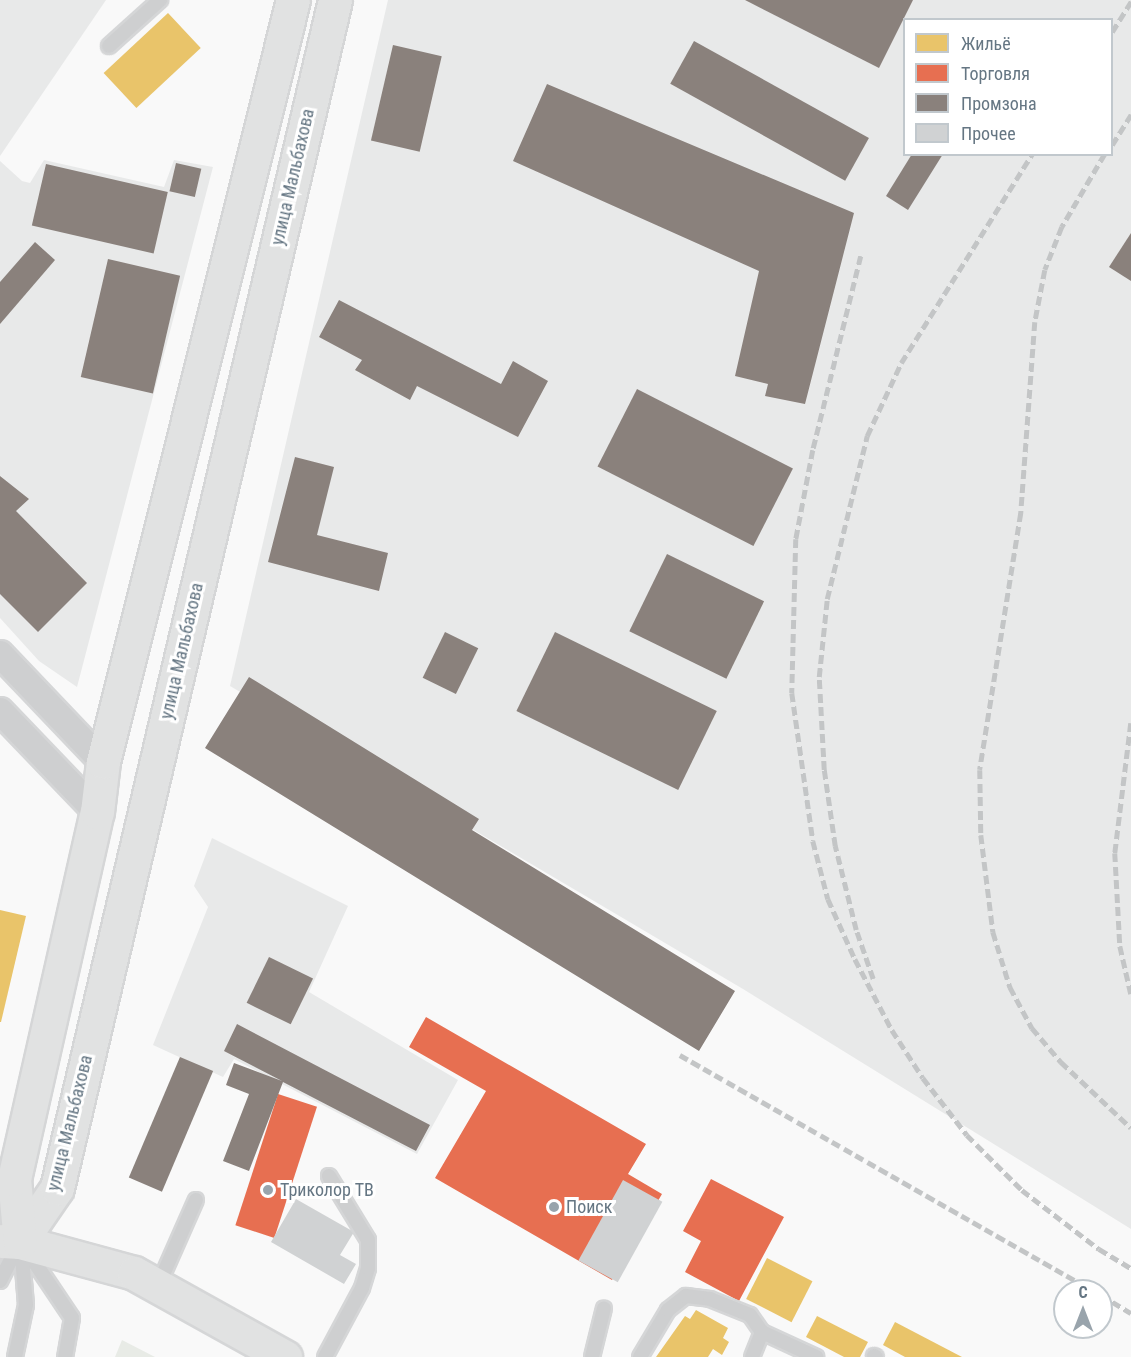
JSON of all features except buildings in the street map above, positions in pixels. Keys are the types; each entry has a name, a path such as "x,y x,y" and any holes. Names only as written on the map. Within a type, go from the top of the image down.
{"main road":[{"path":"285,1357 134,1273 10,1242 14,1179 97,812 103,762 293,0"},
{"name":"улица Мальбахова","path":"10,1242 57,1188 334,0"}],"street":[{"path":"0,654 103,762"},
{"path":"0,711 97,812"}],"lane":[{"path":"109,46 160,0"},
{"path":"325,1357 362,1288 368,1268 368,1240 329,1176"},
{"path":"158,1286 196,1200"},
{"path":"0,1281 10,1242"},
{"path":"10,1242 26,1305 15,1357"},
{"path":"10,1242 72,1318 65,1357"},
{"path":"640,1357 668,1310 686,1296 710,1299 750,1315 762,1332 816,1357"},
{"path":"592,1357 604,1308"},
{"path":"752,1357 762,1332"}],"shaded area":[{"path":"0,0 106,0 0,156"},
{"path":"388,0 1131,0 1131,1229 743,989 230,686"},
{"path":"44,160 164,187 174,160 213,167 77,687 39,661 0,618 0,161 22,181 30,183"},
{"path":"212,838 348,906 309,992 458,1080 417,1154 234,1059 223,1077 153,1045 208,907 194,886"},
{"path":"122,1340 155,1357 115,1357"}],"railway":[{"path":"1113,30 1131,2"},
{"path":"1113,143 1131,115"},
{"path":"873,979 856,930 835,846 824,770 819,677 827,599 867,436 901,363 1031,156"},
{"path":"1104,156 1062,227 1045,270 1035,322 1021,513 980,770 981,835 993,932 1010,987 1032,1028 1061,1062 1131,1128"},
{"path":"861,256 813,450 796,539 792,693 813,841 828,899 855,959 892,1030 923,1078 967,1135 1022,1190 1099,1249 1131,1268"},
{"path":"1131,723 1115,853 1120,946 1131,994"},
{"path":"680,1055 1073,1279"},
{"path":"1113,1302 1131,1313"}],"place":[{"name":"Триколор ТВ","path":"268,1190"},
{"name":"Поиск","path":"554,1207"}]}
